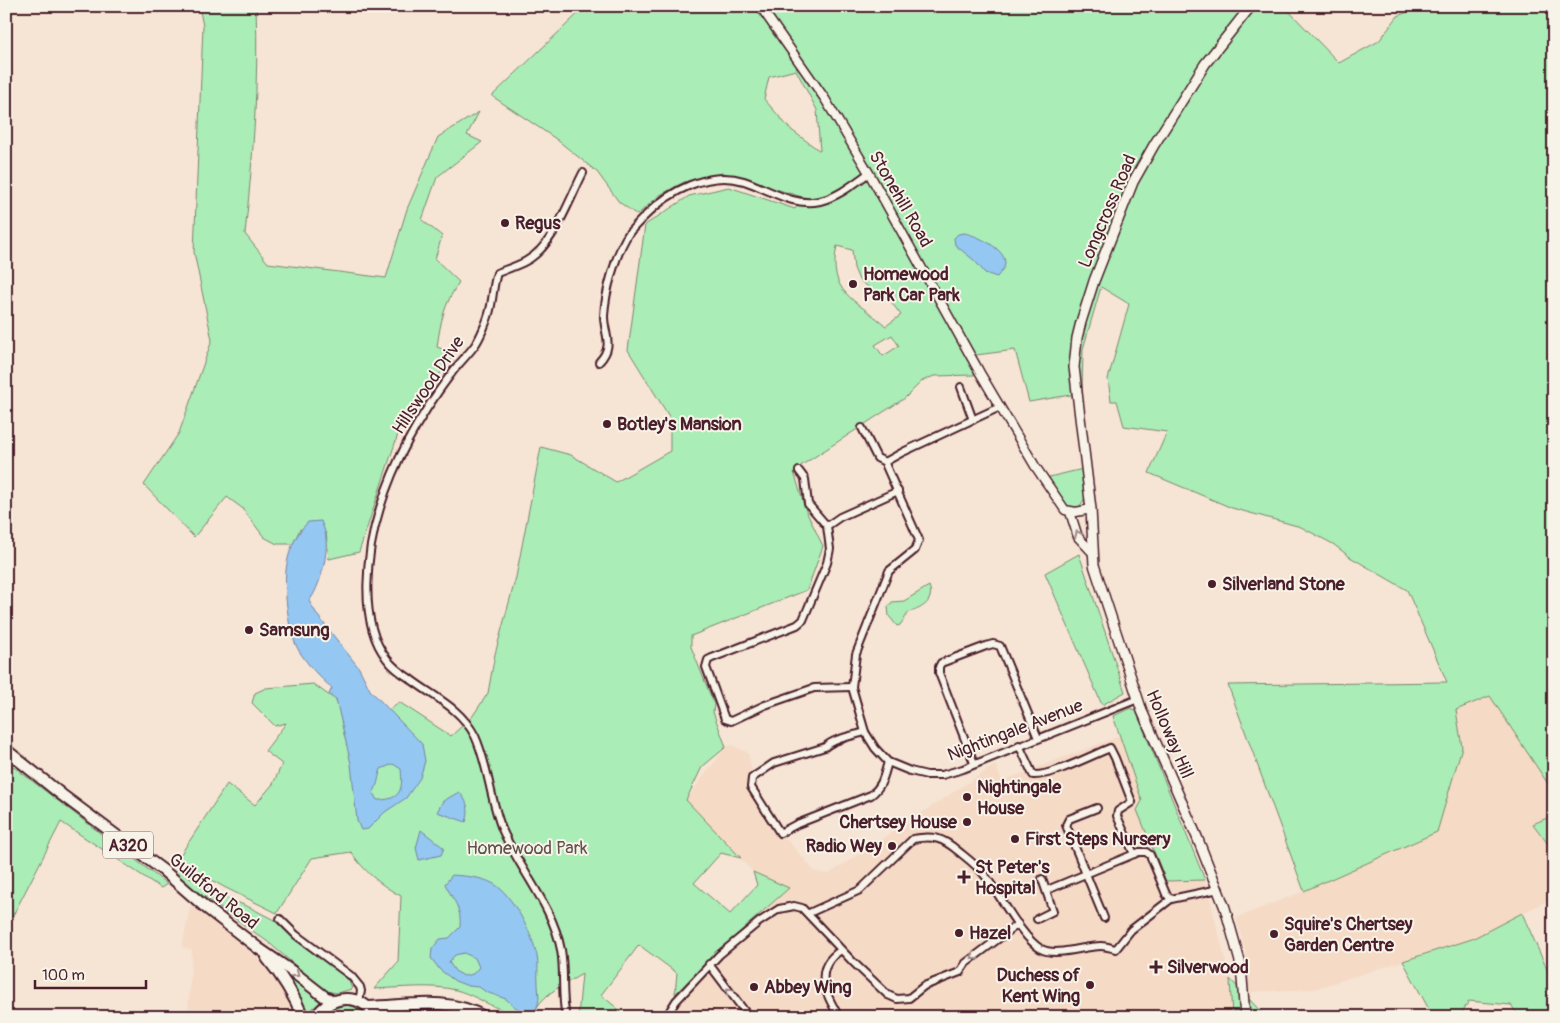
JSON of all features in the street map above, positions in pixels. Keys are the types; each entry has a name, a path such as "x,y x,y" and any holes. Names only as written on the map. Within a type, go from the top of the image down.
{"main road":[{"name":"Longcross Road","path":"1086,458 1074,367 1080,322 1094,282 1133,182 1154,145 1205,64 1251,6"},
{"name":"Holloway Hill","path":"1086,458 1091,509 1092,552 1101,590 1138,699 1219,889 1241,965 1245,1017"},
{"name":"Guildford Road","path":"6,750 164,872 258,948 333,1001"},
{"name":"Guildford Road","path":"258,948 281,975 303,1017"},
{"path":"316,1017 326,1005 343,998 359,1001 368,1007 376,1017"},
{"path":"368,1007 429,1003 451,1004 473,1011 484,1017"}],"street":[{"name":"Stonehill Road","path":"760,6 825,99 869,173 1000,407 1035,466 1065,510 1070,512 1078,537 1092,552"},
{"name":"Hillswood Drive","path":"561,1017 563,1005 562,951 555,926 502,828 491,795 484,760 474,736 464,719 439,697 409,679 386,659 375,637 368,609 368,583 371,547 380,508 406,443 450,374 475,346 490,311 497,273 527,260 541,249 552,234 583,173"},
{"path":"599,362 606,355 608,344 604,318 607,293 616,261 629,233 646,214 670,196 697,182 724,178 743,181 785,198 799,201 820,201 840,193 869,173"},
{"path":"961,387 973,420"},
{"path":"862,428 877,458 886,462 1000,407"},
{"name":"Nightingale Avenue","path":"886,462 886,466 919,540 915,550 889,571 877,596 856,654 852,687 865,732 875,748 888,762 910,771 934,776 963,769 1138,699"},
{"path":"799,471 805,479 808,504 827,526 830,550 827,564 803,620 798,625 712,658 707,664 706,672 725,719 731,721 765,705 814,688 852,687"},
{"path":"827,526 840,517 898,491"},
{"path":"1070,512 1091,509"},
{"path":"974,763 939,673 939,667 942,663 986,646 1000,646 1038,738"},
{"path":"865,732 774,763 752,778 752,787 780,833 797,824 871,795 882,782 888,762"},
{"path":"1019,745 1032,775 1050,772 1110,748 1132,802 1118,810 1117,816 1134,854"},
{"path":"1097,808 1069,819 1066,825 1104,918"},
{"path":"808,914 860,890 913,838 928,837 949,842 979,868 1018,924 1034,943 1046,951 1063,951 1102,946 1116,949 1132,930 1171,899 1219,889"},
{"path":"1047,890 1139,852 1146,852 1150,855 1166,894 1171,899"},
{"path":"1037,919 1053,911 1042,880"},
{"path":"666,1017 676,1001 719,954 779,909 794,906 802,908 841,950 888,994 897,999 909,998 924,986 960,972 966,963 1018,924"},
{"path":"280,919 296,935 351,976 360,987 359,1001"},
{"path":"839,1017 827,992 823,978 824,967 831,957 841,950"},
{"path":"709,964 749,1017"},
{"name":"Hillswood Drive","path":"563,1005 566,1017"}],"shaded area":[{"path":"1490,696 1554,793 1554,815 1533,824 1554,852 1554,897 1472,939 1314,989 1248,992 1245,949 1236,918 1304,891 1437,832 1462,747 1456,710"},
{"name":"St Peter's Hospital","path":"1120,736 1166,881 1205,880 1230,979 1232,1017 667,1017 675,994 788,888 753,872 686,800 726,747 732,745 748,753 752,772 748,783 752,799 815,872 829,874 995,765 1002,781"},
{"path":"191,904 270,968 286,994 294,1017 188,1017 192,950 182,947"}],"green space":[{"path":"199,6 256,6 255,120 245,234 268,263 386,278 407,209 438,137 479,112 467,135 482,142 437,177 422,220 442,236 435,259 459,282 444,313 437,347 455,354 401,425 359,552 329,559 326,533 300,529 293,544 277,544 264,537 242,508 227,497 194,537 144,485 179,433 212,340 194,252 203,26"},
{"name":"Homewood Park","path":"586,6 1239,6 1246,19 1260,6 1284,6 1339,63 1379,41 1398,16 1421,6 1554,6 1554,793 1490,696 1456,710 1462,747 1437,832 1304,891 1228,685 1447,682 1407,590 1350,557 1333,544 1301,527 1232,508 1149,473 1167,432 1124,426 1117,401 1111,401 1108,379 1129,304 1101,287 1083,349 1082,393 1029,402 1015,350 976,355 974,375 934,376 922,381 905,398 794,472 806,511 823,546 807,590 691,636 691,647 714,704 713,712 726,747 702,767 686,800 741,858 721,853 694,883 730,914 757,885 753,872 789,888 675,994 677,973 639,945 601,995 628,1017 578,1017 582,974 550,993 536,1009 524,1012 503,1010 467,994 447,988 374,989 398,962 401,896 373,877 351,852 312,858 277,913 224,887 177,860 227,784 255,805 273,784 282,764 265,751 286,723 275,726 252,703 255,693 266,688 313,684 337,701 346,742 399,702 451,736 472,717 488,693 495,654 516,577 541,447 571,455 616,482 670,451 670,418 628,350 645,225 689,196 729,187 795,209 802,197 723,173 684,182 660,195 637,215 619,202 597,172 556,139 492,96","holes":["796,70 817,110 820,151 790,129 764,99 769,77","837,246 852,250 854,268 859,280 889,299 901,315 886,326 854,301 840,285 836,275","892,335 899,346 883,356 875,345"]},
{"path":"1083,469 1085,498 1080,506 1069,506 1061,499 1049,477"},
{"path":"1079,554 1125,692 1102,705 1045,573"},
{"path":"929,586 930,596 926,604 909,612 900,625 897,626 889,616 888,607 892,602 904,601"},
{"path":"1131,708 1136,711 1205,880 1166,881 1137,810 1142,801 1113,716"},
{"path":"6,761 167,884 161,888 61,822 6,929"},
{"path":"1554,815 1554,852 1533,824"},
{"path":"178,870 220,895 274,920 295,940 341,973 349,981 352,989 337,993 325,991 268,942 171,873"},
{"path":"1522,913 1554,985 1554,1017 1519,1017 1511,1005 1469,1001 1459,1017 1433,1017 1403,961 1472,939"},
{"path":"287,973 320,1002 312,1009 309,1017 295,989 286,977"},
{"path":"1230,979 1265,1016 1265,1017 1232,1017"},
{"path":"349,1005 357,1008 367,1017 323,1017 333,1008"},
{"path":"444,1008 469,1017 379,1017 376,1011 403,1011"}],"water":[{"path":"964,233 989,243 1004,257 1005,265 997,277 985,273 975,261 955,245 954,238 958,234"},
{"path":"321,521 325,530 326,540 323,568 317,587 309,601 318,616 359,668 370,690 422,744 425,761 420,778 406,798 385,812 368,829 361,830 357,821 351,764 336,699 329,694 332,688 314,671 299,651 290,624 285,584 287,562 294,541 308,522","holes":["393,764 401,769 401,788 396,796 385,800 377,800 373,793 381,769"]},
{"path":"459,792 467,806 466,822 437,812 443,801"},
{"path":"421,830 444,848 441,855 419,860 416,848"},
{"path":"452,875 473,877 494,884 508,897 521,916 535,947 538,962 539,999 536,1009 527,1012 516,1008 506,999 486,992 479,987 468,986 455,981 440,970 431,958 432,949 440,939 449,938 460,927 458,909 445,884","holes":["464,953 475,958 479,967 473,974 464,976 455,971 449,962 455,955"]}],"place":[{"name":"Regus","path":"505,223"},
{"name":"Homewood Park Car Park","path":"853,284"},
{"name":"Botley's Mansion","path":"607,424"},
{"name":"Silverland Stone","path":"1212,584"},
{"name":"Samsung","path":"249,630"},
{"name":"Nightingale House","path":"967,797"},
{"name":"Chertsey House","path":"967,822"},
{"name":"First Steps Nursery","path":"1015,839"},
{"name":"Radio Wey","path":"892,846"},
{"name":"St Peter's Hospital","path":"964,877"},
{"name":"Hazel","path":"959,933"},
{"name":"Squire's Chertsey Garden Centre","path":"1274,934"},
{"name":"Silverwood","path":"1156,967"},
{"name":"Duchess of Kent Wing","path":"1090,985"},
{"name":"Abbey Wing","path":"754,987"}]}
